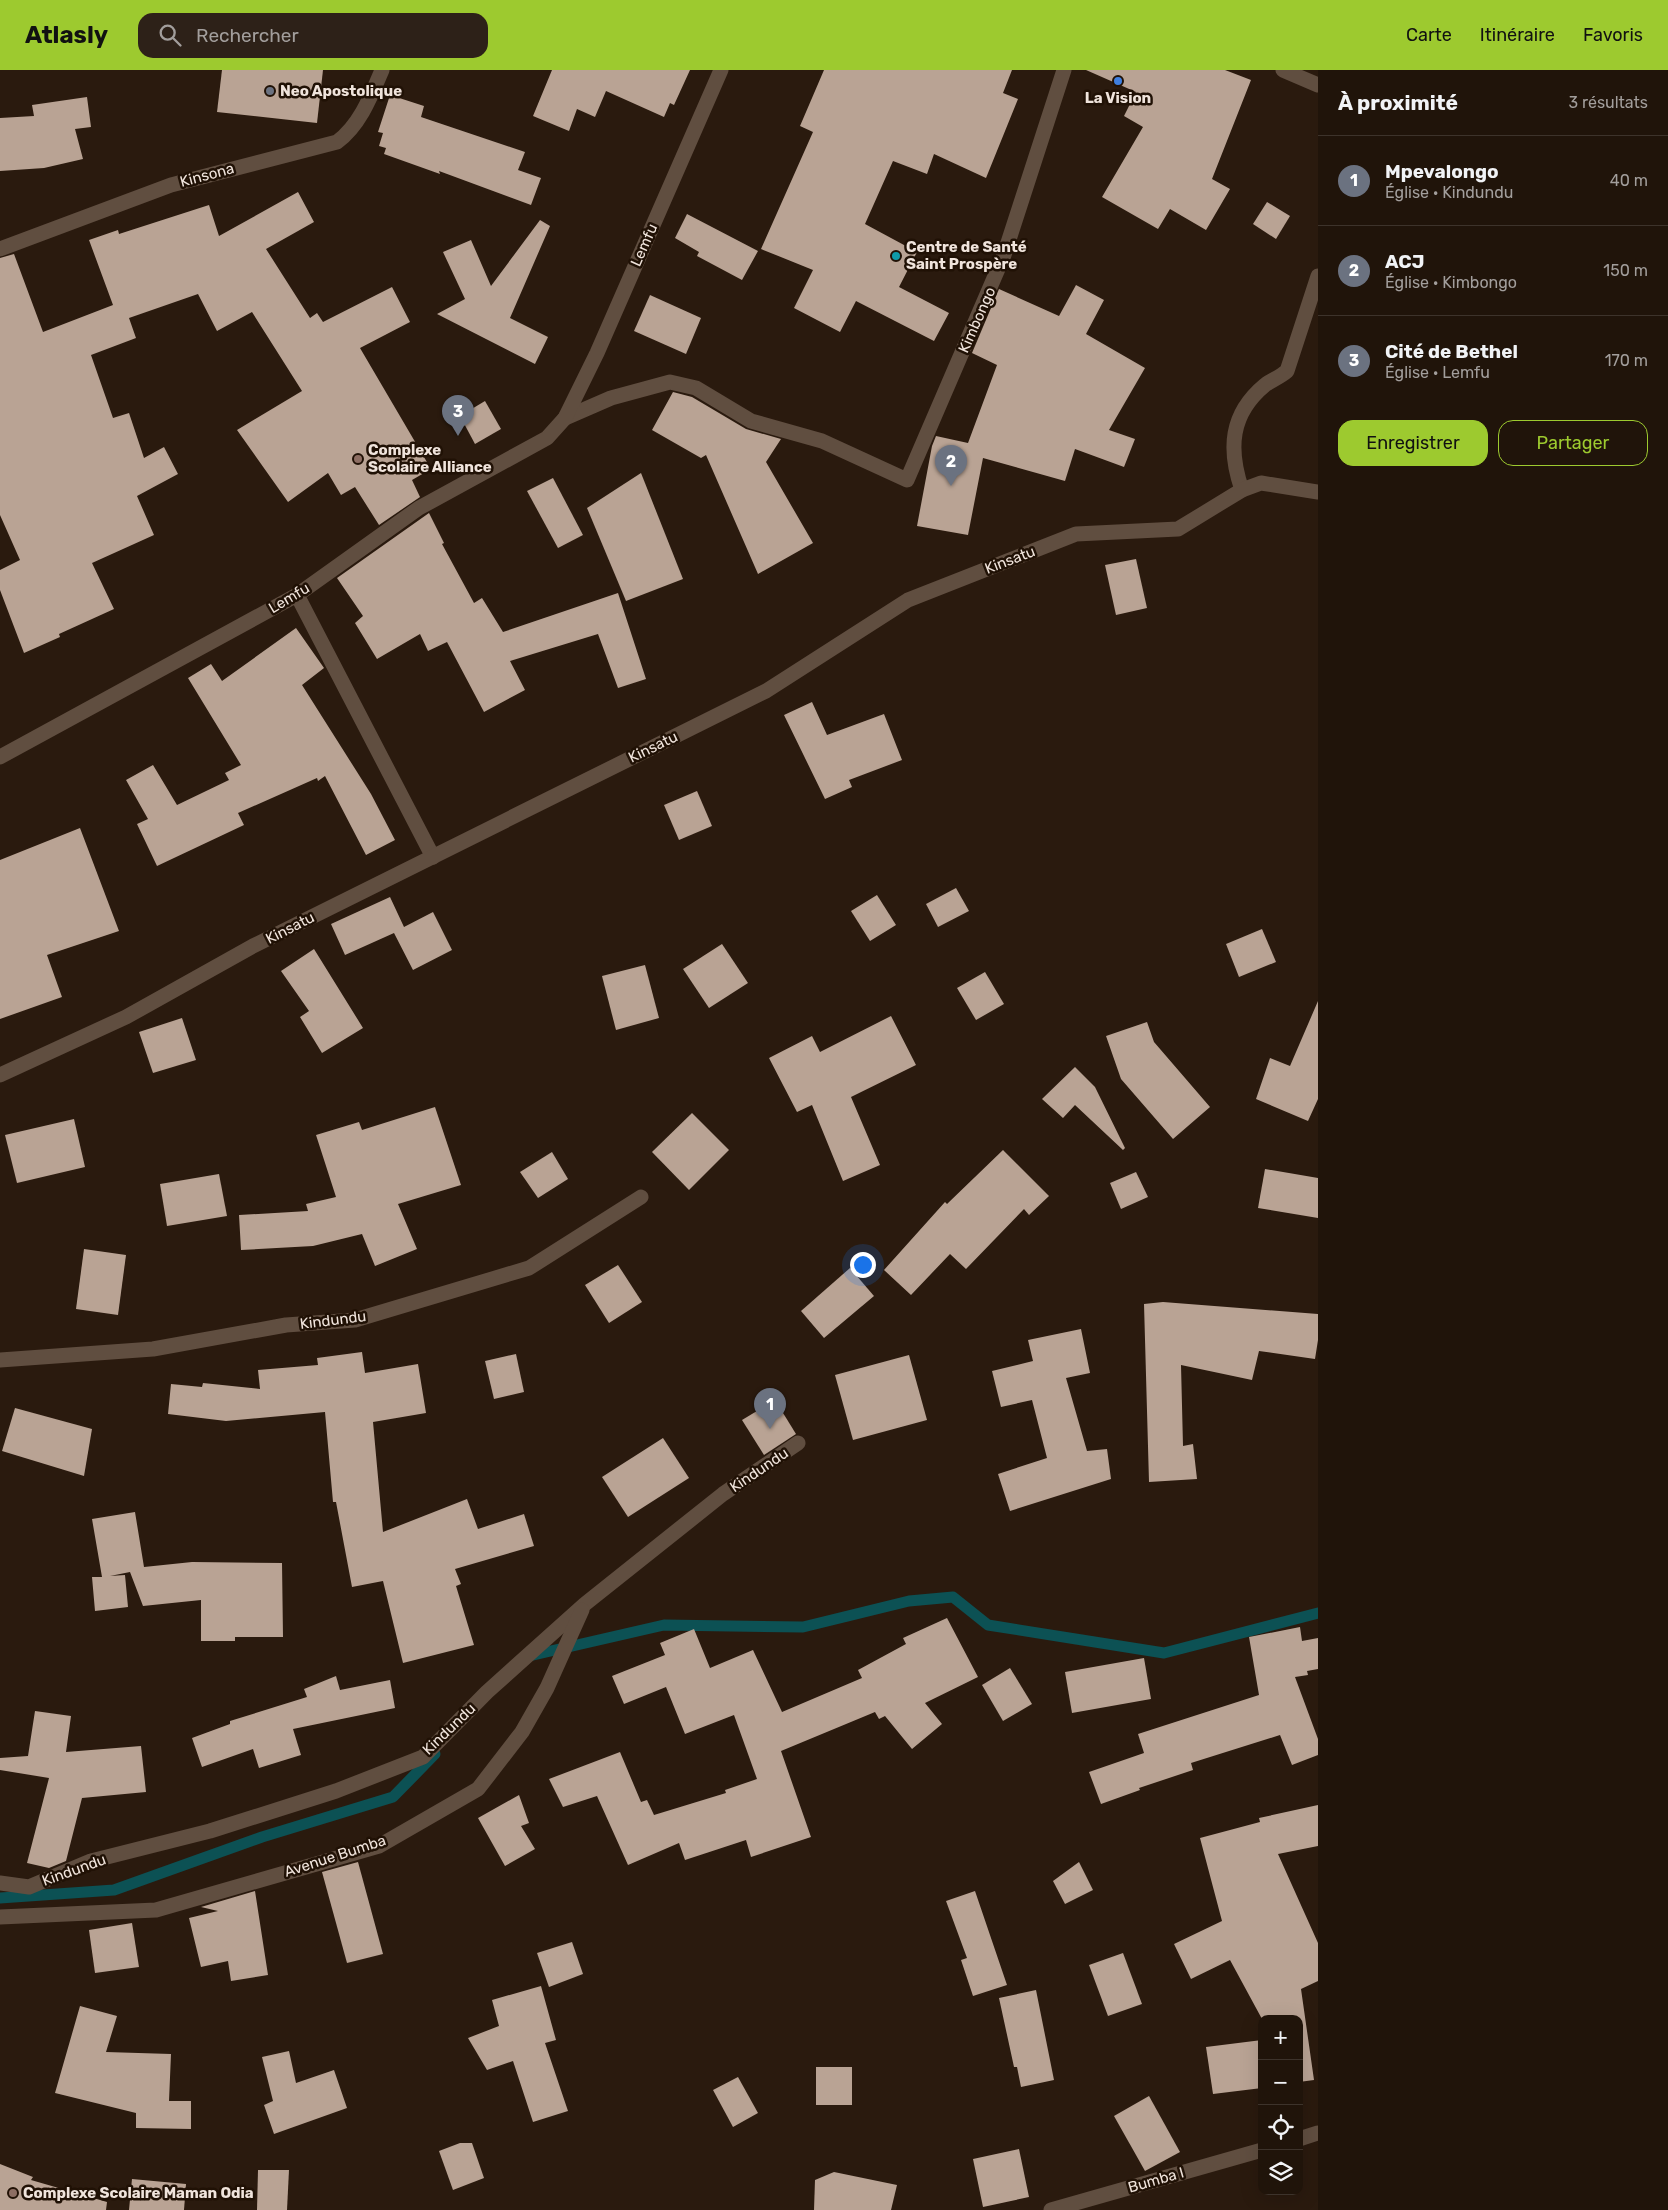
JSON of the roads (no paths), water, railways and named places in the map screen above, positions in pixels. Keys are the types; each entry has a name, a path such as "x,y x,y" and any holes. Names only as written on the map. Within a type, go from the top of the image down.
{"street":[{"name":"Kinsona","path":"0,249 171,185 337,142 356,124 382,70"},
{"name":"Lemfu","path":"1,754 297,595 419,508 547,438 565,418 597,353 721,70"},
{"name":"Kimbongo","path":"907,480 1004,255 1064,70"},
{"path":"1283,70 1318,84"},
{"path":"1242,490 1235,469 1233,446 1236,424 1249,402 1266,384 1279,378 1287,371 1318,276"},
{"name":"Lemfu","path":"565,418 611,398 670,382 696,388 751,421 822,441 907,480"},
{"name":"Kinsatu","path":"0,1075 126,1017 254,946 766,692 908,600 1076,534 1178,529 1242,490 1261,483 1318,492"},
{"path":"297,595 433,856"},
{"name":"Kindundu","path":"0,1360 153,1349 286,1325 355,1320 529,1268 641,1197"},
{"name":"Kindundu","path":"0,1883 29,1887 91,1861 210,1831 336,1791 423,1756 487,1692 585,1604 723,1494 798,1443"},
{"name":"Avenue Bumba","path":"0,1917 156,1910 379,1846 478,1790 522,1732 547,1688 585,1604"},
{"path":"1303,2138 1318,2134"},
{"name":"Bumba I","path":"1051,2210 1258,2151"}],"waterway":[{"path":"529,1656 664,1625 803,1627 909,1601 953,1597 988,1625 1164,1653 1318,1613"},
{"path":"0,1898 114,1890 262,1837 393,1797 435,1754"}],"place":[{"name":"La Vision","path":"1118,81"},
{"name":"Neo Apostolique","path":"270,91"},
{"name":"Centre de Santé Saint Prospère","path":"896,256"},
{"name":"Cité de Bethel","path":"458,436"},
{"name":"Complexe Scolaire Alliance","path":"358,459"},
{"name":"ACJ","path":"951,486"},
{"name":"Mpevalongo","path":"770,1429"},
{"name":"Complexe Scolaire Maman Odia","path":"13,2193"}]}
